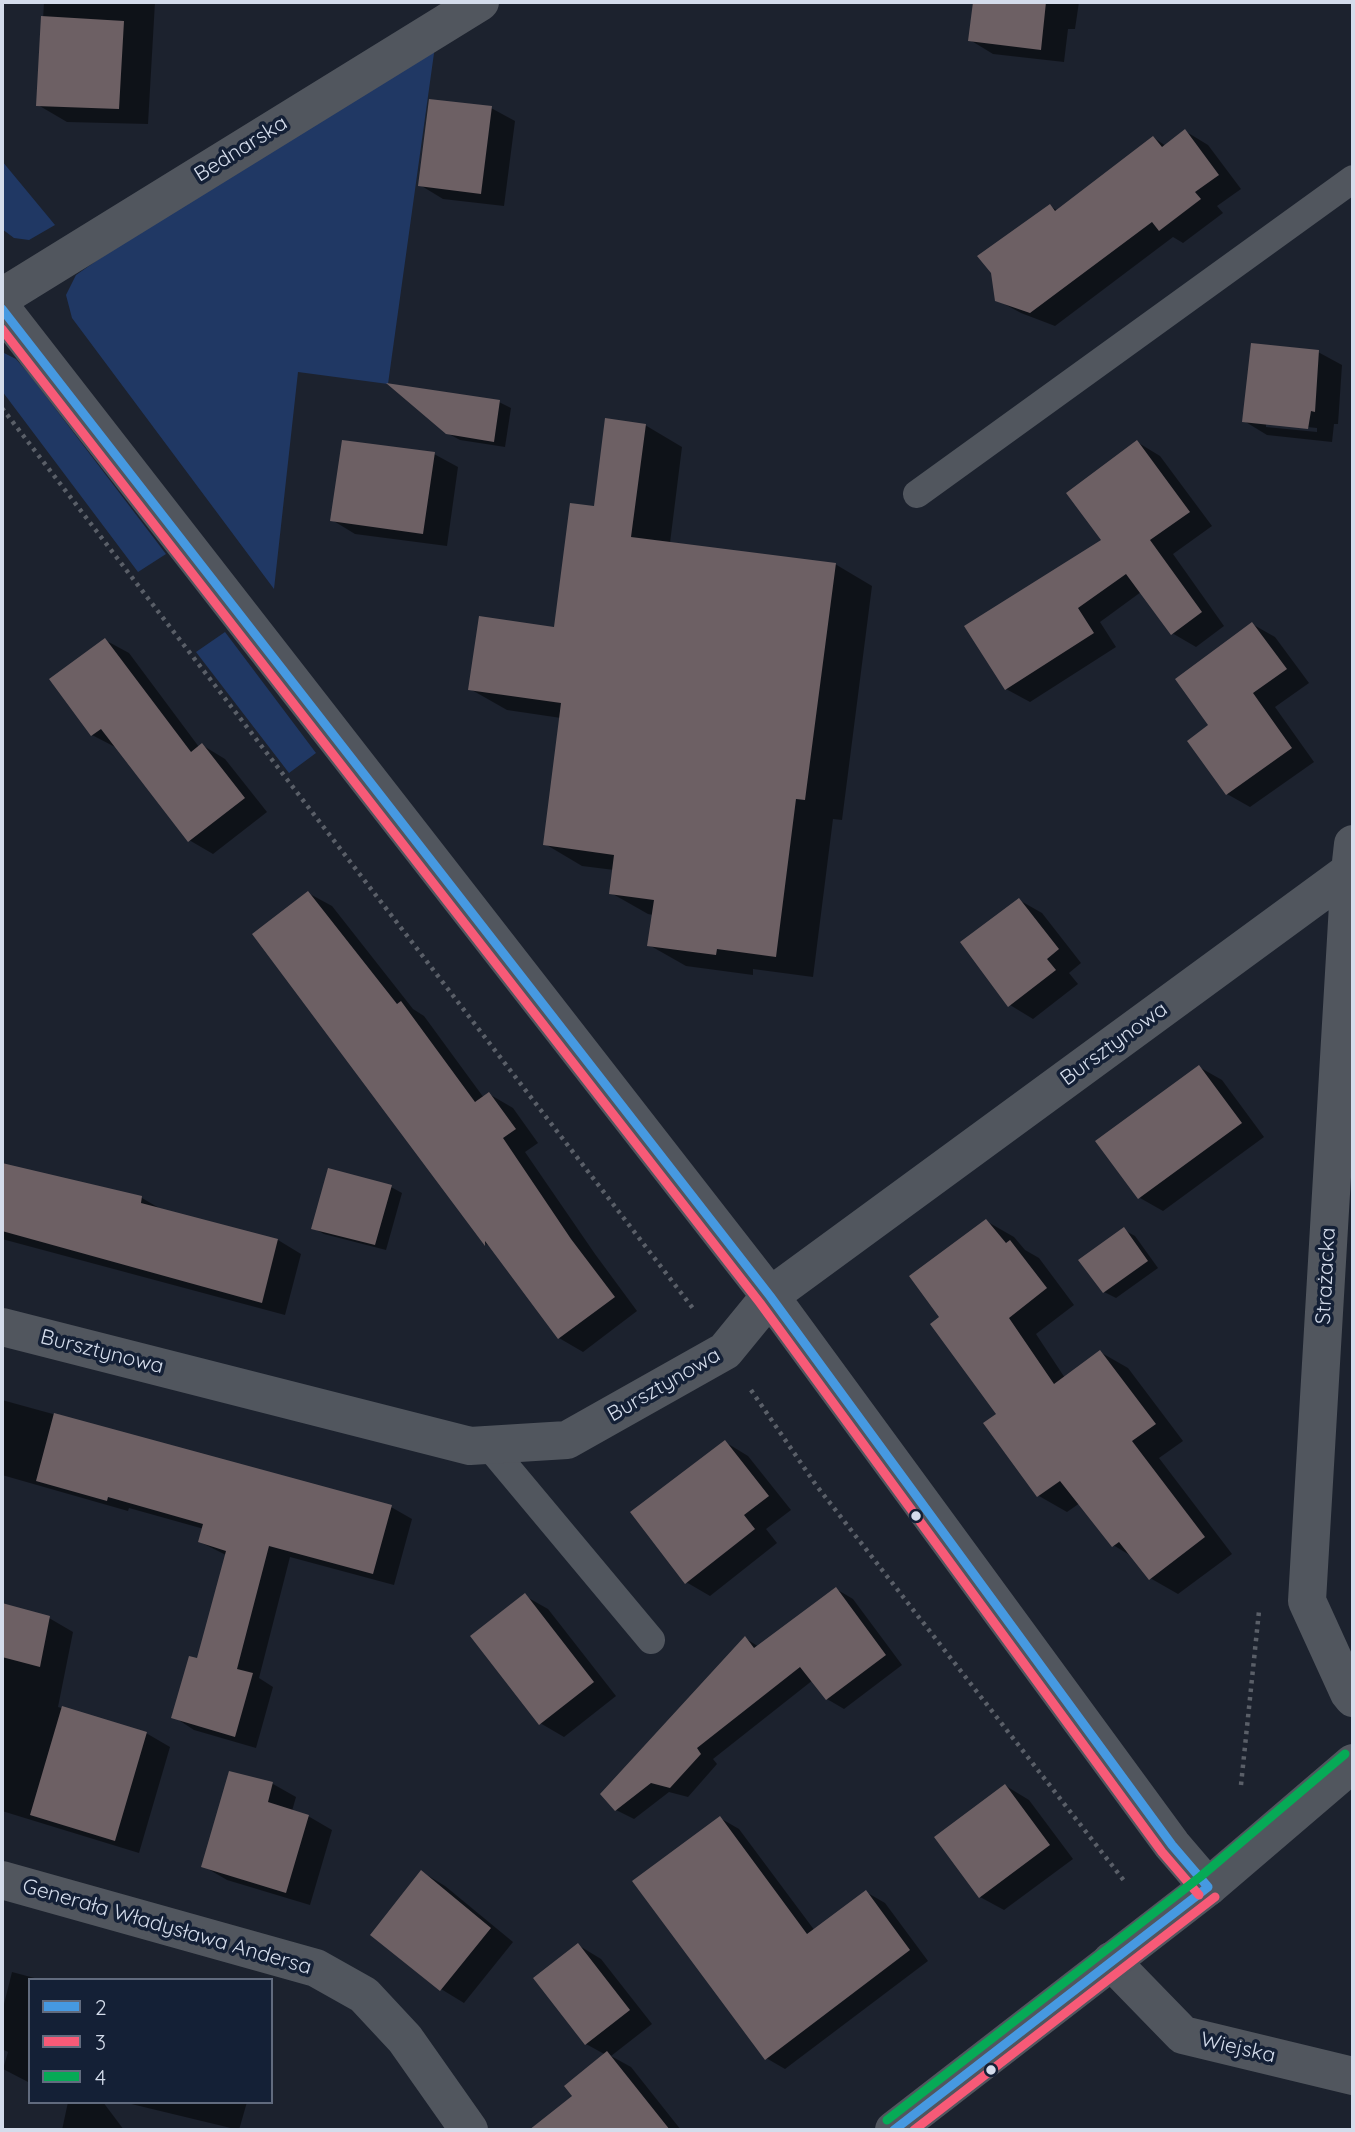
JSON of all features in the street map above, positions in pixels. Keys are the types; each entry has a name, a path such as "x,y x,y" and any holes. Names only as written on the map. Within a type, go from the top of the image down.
{"street":[{"name":"Bednarska","path":"2,297 480,2"},
{"path":"2,310 771,1296 1172,1845 1208,1887"},
{"name":"Bursztynowa","path":"2,1327 470,1446 568,1440 725,1351 771,1296 1351,857"},
{"name":"Strażacka","path":"1351,857 1307,1601 1353,1698"},
{"path":"894,2130 1208,1887 1353,1763"},
{"name":"Generała Władysława Andersa","path":"2,1881 316,1968 365,1995 405,2039 470,2130"},
{"name":"Wiejska","path":"1111,1961 1183,2035 1353,2076"}],"lane":[{"path":"917,494 1353,179"},
{"path":"488,1445 651,1640"}],"path":[{"path":"2,408 725,1351 816,1485 1125,1882"}],"shaded area":[{"path":"435,46 388,384 298,372 274,589 72,318 66,295 76,275 119,245"},
{"path":"2,161 55,225 29,240 14,238 2,229"},
{"path":"2,352 16,359 29,374 166,554 138,572 2,391"},
{"path":"225,632 316,753 289,773 196,652"}],"building":[{"path":"973,2 1046,2 1041,50 968,41"},
{"path":"41,16 124,21 119,109 36,106"},
{"path":"429,99 492,106 481,194 418,186"},
{"path":"1185,129 1219,175 1195,192 1201,199 1159,231 1152,222 1030,313 995,301 991,273 977,256 1050,204 1055,211 1153,136 1162,147"},
{"path":"1251,343 1319,350 1315,412 1311,411 1308,429 1242,422"},
{"path":"386,383 500,400 494,442 446,434"},
{"path":"605,418 646,424 631,537 836,563 805,800 796,799 776,957 717,949 716,955 647,946 654,900 609,894 614,855 543,845 561,703 468,690 479,616 554,627 570,503 594,506"},
{"path":"342,440 435,452 423,534 330,521"},
{"path":"1137,440 1190,512 1150,540 1202,612 1171,635 1126,574 1078,608 1094,633 1005,690 964,626 1101,540 1066,493"},
{"path":"1252,622 1287,669 1253,693 1292,748 1226,795 1187,741 1208,725 1175,679"},
{"path":"105,638 191,752 202,743 245,798 188,842 101,729 91,736 49,679"},
{"path":"308,891 397,1004 401,1001 475,1102 489,1092 516,1129 503,1138 571,1239 615,1297 558,1339 485,1241 485,1246 252,934"},
{"path":"1019,898 1059,949 1047,959 1056,970 1008,1007 960,942"},
{"path":"1199,1065 1242,1123 1138,1199 1095,1141"},
{"path":"2,1163 142,1196 141,1203 278,1239 262,1303 2,1231"},
{"path":"328,1168 392,1185 375,1245 311,1229"},
{"path":"986,1219 1006,1243 1010,1240 1047,1288 1009,1318 1054,1384 1100,1350 1156,1424 1132,1441 1205,1537 1149,1580 1119,1542 1112,1547 1060,1481 1037,1497 983,1423 996,1414 930,1324 939,1317 909,1276"},
{"path":"1124,1227 1148,1261 1103,1293 1078,1260"},
{"path":"54,1413 392,1505 373,1574 269,1546 237,1669 253,1673 235,1737 171,1718 189,1656 197,1658 226,1551 198,1542 203,1524 108,1497 107,1501 36,1481"},
{"path":"725,1440 769,1496 744,1515 755,1529 685,1584 630,1512"},
{"path":"836,1587 886,1655 826,1700 800,1667 697,1748 701,1754 670,1788 651,1783 615,1811 600,1794 745,1636 754,1648"},
{"path":"525,1593 594,1682 539,1725 470,1636"},
{"path":"2,1603 50,1616 40,1667 2,1657"},
{"path":"62,1706 147,1732 115,1841 30,1815"},
{"path":"229,1771 273,1782 268,1802 309,1815 286,1893 201,1867"},
{"path":"1005,1784 1050,1845 979,1898 934,1837"},
{"path":"720,1816 807,1934 866,1890 910,1950 765,2060 632,1881"},
{"path":"421,1870 491,1928 440,1991 370,1935"},
{"path":"578,1943 630,2010 585,2045 533,1978"},
{"path":"607,2051 670,2130 529,2130 572,2096 564,2086"}],"transit line":[{"name":"2","path":"2,309 770,1296 1172,1845 1208,1887"},
{"name":"3","path":"2,329 760,1303 1162,1852 1199,1895"},
{"name":"4","path":"887,2120 1200,1877 1345,1754"},
{"name":"2","path":"894,2130 1208,1887"},
{"name":"3","path":"914,2130 1215,1897"}]}
